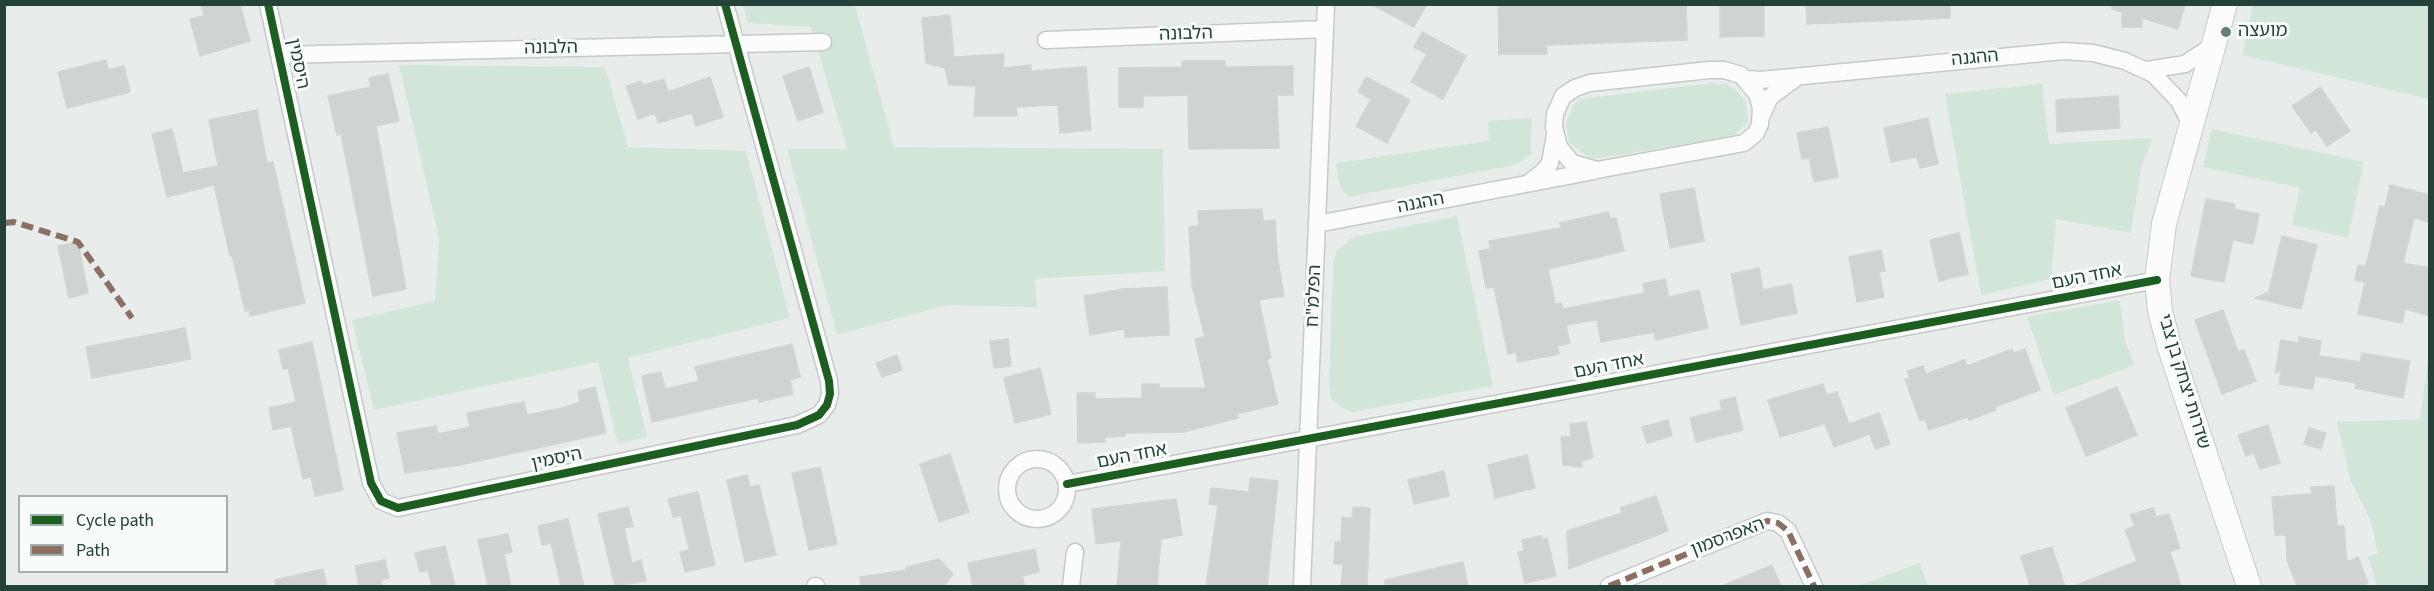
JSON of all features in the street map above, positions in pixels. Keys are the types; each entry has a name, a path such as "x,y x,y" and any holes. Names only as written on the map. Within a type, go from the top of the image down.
{"street":[{"name":"היסמין","path":"268,4 371,483 381,501 398,508 787,427 813,418 823,410 829,400 829,381 725,4"},
{"name":"הפלמ\"ח","path":"1302,586 1326,4"},
{"name":"שדרות יצחק בן צבי","path":"2225,4 2161,238 2157,280 2160,310 2169,345 2249,585"},
{"name":"הלבונה","path":"1046,40 1325,29"},
{"name":"הלבונה","path":"279,55 823,42"},
{"name":"ההגנה","path":"2146,70 2185,64 2215,45"},
{"name":"ההגנה","path":"1524,184 1538,177 1550,163 1555,133 1555,114 1559,102 1569,92 1582,85 1717,70 1736,72 1746,79 2064,51 2110,56 2146,70 2174,95 2192,127"},
{"name":"ההגנה","path":"1317,224 1739,145 1753,137 1763,108 1770,97 1800,76"},
{"path":"1746,79 1757,94 1761,119"},
{"name":"ההגנה","path":"1555,133 1563,153 1572,163 1590,170 1605,169"},
{"name":"אחד העם","path":"1067,484 2157,280"},
{"name":"האפרסמון","path":"1609,586 1767,520 1781,524 1791,535 1814,586"},
{"path":"1071,586 1075,552"}],"green space":[{"path":"743,5 855,5 894,147 1163,149 1165,271 1035,279 1037,307 947,305 837,335 787,149 847,149 811,27 748,23"},
{"path":"2253,5 2429,5 2429,99 2242,55"},
{"path":"399,65 605,67 628,147 746,151 790,318 628,358 647,437 618,444 598,362 374,410 352,320 435,301 439,238"},
{"path":"1712,83 1726,84 1736,90 1746,102 1748,123 1733,136 1601,158 1589,158 1569,142 1566,123 1574,105 1580,99"},
{"path":"2042,84 2049,144 2152,138 2141,169 2131,233 2056,219 2051,279 1981,295 1945,94"},
{"path":"1532,118 1531,154 1518,164 1349,197 1343,192 1339,182 1336,163 1489,141 1488,121"},
{"path":"2212,129 2364,162 2348,238 2292,225 2300,188 2203,167"},
{"path":"1457,216 1493,386 1352,412 1342,408 1331,399 1329,385 1333,265 1337,250 1354,237"},
{"path":"2120,300 2125,341 2135,365 2054,395 2027,317"},
{"path":"2429,353 2429,586 2377,586 2368,556 2378,554 2371,521 2350,479 2337,422 2420,419"},
{"path":"1919,563 1929,586 1859,586"}],"building":[{"path":"201,4 240,4 250,41 200,56 190,19 204,16"},
{"path":"1371,4 1427,4 1414,27"},
{"path":"1498,4 1686,4 1687,40 1546,45 1547,54 1499,54"},
{"path":"1720,4 1764,4 1764,36 1720,37"},
{"path":"1806,4 1950,4 1950,18 1807,24"},
{"path":"2112,4 2185,4 2178,29 2142,18 2142,27 2122,27 2122,12 2112,9"},
{"path":"950,15 954,57 1004,54 1003,68 1031,65 1031,71 1086,67 1091,130 1060,133 1058,105 1016,107 1017,116 974,116 976,86 949,85 945,68 926,63 922,18"},
{"path":"1422,32 1466,56 1443,99 1411,82 1427,54 1414,47"},
{"path":"106,60 108,70 124,66 130,92 67,108 58,72"},
{"path":"1182,61 1225,61 1225,67 1293,66 1293,95 1277,95 1279,148 1189,149 1188,95 1143,96 1143,107 1119,107 1119,68 1182,67"},
{"path":"809,67 823,112 798,121 783,76"},
{"path":"388,74 399,121 376,126 406,289 373,296 341,134 337,135 328,96 371,87 369,78"},
{"path":"710,77 723,117 696,126 692,113 658,123 655,113 638,119 626,86 641,81 643,85 664,79 668,92"},
{"path":"1366,77 1410,100 1387,143 1356,126 1371,99 1358,92"},
{"path":"2320,87 2350,131 2327,146 2316,130 2311,133 2292,106"},
{"path":"2118,96 2120,128 2057,132 2056,100"},
{"path":"257,110 267,163 273,162 305,303 250,316 249,310 245,311 214,185 167,197 152,134 172,129 183,173 218,166 209,120"},
{"path":"1928,118 1938,164 1920,168 1917,157 1891,162 1884,128"},
{"path":"1828,127 1838,177 1814,182 1809,158 1802,159 1797,133"},
{"path":"2390,185 2430,195 2430,222 2414,218 2403,263 2430,268 2430,316 2405,309 2402,323 2358,314 2365,282 2355,280 2358,265 2366,266 2380,206 2385,207"},
{"path":"1694,188 1704,241 1670,248 1660,194"},
{"path":"2206,199 2235,204 2234,209 2259,214 2253,244 2233,240 2224,282 2191,276"},
{"path":"1262,209 1263,221 1275,220 1277,254 1284,296 1259,300 1271,358 1267,359 1278,404 1237,414 1238,418 1184,432 1125,433 1125,436 1105,437 1105,442 1078,443 1077,393 1095,393 1095,399 1142,398 1142,384 1159,384 1159,388 1206,388 1195,339 1205,337 1192,286 1189,227 1199,226 1198,211"},
{"path":"1608,212 1610,219 1616,218 1624,251 1548,269 1555,304 1561,303 1563,309 1645,293 1643,284 1665,279 1669,297 1699,290 1708,328 1656,340 1654,332 1601,342 1597,320 1566,325 1570,343 1557,346 1559,354 1518,362 1516,352 1508,354 1494,287 1486,288 1479,251 1490,249 1489,241 1561,228 1560,223"},
{"path":"1959,233 1968,274 1939,281 1930,240"},
{"path":"2282,236 2317,245 2301,309 2255,298 2272,291 2269,291"},
{"path":"78,242 88,293 69,298 58,246"},
{"path":"1881,250 1885,271 1879,272 1884,297 1857,302 1849,257"},
{"path":"1759,268 1763,290 1791,284 1797,313 1741,325 1731,274"},
{"path":"1167,287 1169,335 1125,337 1125,329 1090,335 1084,296 1123,289"},
{"path":"2223,310 2238,352 2244,350 2256,381 2222,394 2195,320"},
{"path":"185,328 191,359 92,378 86,347"},
{"path":"2299,337 2321,341 2319,356 2360,362 2362,353 2410,361 2403,398 2355,388 2356,383 2315,376 2313,389 2279,384 2281,371 2275,373 2281,340 2298,343"},
{"path":"1008,339 1011,366 994,368 990,341"},
{"path":"312,342 343,490 315,496 311,477 303,479 291,426 273,430 269,408 296,402 288,368 283,369 279,350"},
{"path":"792,344 800,377 790,380 793,394 759,402 758,398 652,422 642,376 661,372 665,389 699,381 695,367"},
{"path":"2012,349 2014,353 2025,349 2040,390 1995,407 1996,410 1969,420 1968,417 1929,430 1925,419 1920,421 1905,379 1910,379 1907,371 1923,366 1926,374 1964,360 1967,366"},
{"path":"897,355 902,370 882,377 876,363"},
{"path":"1040,368 1051,414 1015,423 1004,378"},
{"path":"1823,384 1827,395 1837,392 1849,424 1879,413 1890,444 1875,449 1870,434 1834,447 1825,424 1780,437 1768,400"},
{"path":"595,387 606,433 460,465 405,473 397,433 436,426 438,434 470,427 467,413 524,402 527,415 562,408 580,402 578,391"},
{"path":"2117,387 2137,435 2086,456 2066,408"},
{"path":"1735,397 1743,430 1696,442 1690,418 1722,410 1720,401"},
{"path":"1668,420 1672,436 1647,443 1642,427"},
{"path":"1586,422 1593,457 1582,461 1582,467 1563,465 1561,436 1571,437 1570,424"},
{"path":"2268,425 2280,463 2260,469 2254,453 2246,456 2238,435"},
{"path":"2309,428 2326,433 2321,449 2304,444"},
{"path":"950,454 969,512 939,522 920,464"},
{"path":"1527,455 1535,488 1495,498 1488,465"},
{"path":"820,467 837,544 809,550 792,473"},
{"path":"1444,471 1449,496 1414,504 1408,480"},
{"path":"747,475 750,487 759,485 776,555 745,562 727,480"},
{"path":"1250,478 1278,481 1267,586 1206,586 1218,505 1209,504 1211,488 1249,492"},
{"path":"2334,486 2337,526 2344,526 2347,562 2358,557 2368,583 2359,586 2297,586 2287,560 2286,535 2275,535 2272,497 2312,494 2311,487"},
{"path":"698,492 715,565 685,572 680,552 689,550 681,515 673,517 668,499"},
{"path":"1656,496 1668,531 1569,569 1567,531 1622,513 1620,508"},
{"path":"1176,499 1182,535 1161,539 1157,586 1117,586 1121,541 1096,544 1092,509"},
{"path":"628,507 633,526 624,528 632,563 641,560 646,581 615,586 598,514"},
{"path":"1353,507 1370,508 1367,586 1341,586 1343,564 1334,564 1335,542 1341,542 1342,517 1352,518"},
{"path":"2153,508 2156,517 2169,514 2180,548 2170,552 2181,586 2074,586 2137,561 2125,530 2135,526 2130,515"},
{"path":"568,519 584,586 561,586 551,543 542,545 538,526"},
{"path":"508,534 512,552 504,554 511,586 488,586 478,540"},
{"path":"1541,536 1542,539 1547,538 1556,576 1525,583 1518,552 1524,551 1522,540"},
{"path":"445,546 455,586 432,586 428,570 420,572 415,553"},
{"path":"2052,547 2065,586 2030,586 2021,556"},
{"path":"1035,549 1039,572 1022,576 1025,586 973,586 968,563"},
{"path":"939,559 953,574 944,586 861,586 860,577 907,570 906,567"},
{"path":"385,560 389,578 381,580 382,586 359,586 355,566"},
{"path":"1463,562 1468,586 1385,586 1385,580"},
{"path":"1772,565 1781,586 1722,586"},
{"path":"323,569 327,586 276,586 275,580"}],"marked path":[{"path":"4,223 14,222 78,242 132,318"},
{"path":"1609,586 1767,521 1778,523 1788,531 1814,586"}],"cycle path":[{"path":"268,4 371,483 381,501 398,508 797,425 819,415 827,405 830,394 829,381 725,4"},
{"path":"1067,484 2157,280"}],"place":[{"name":"מועצה","path":"2226,32"}]}
